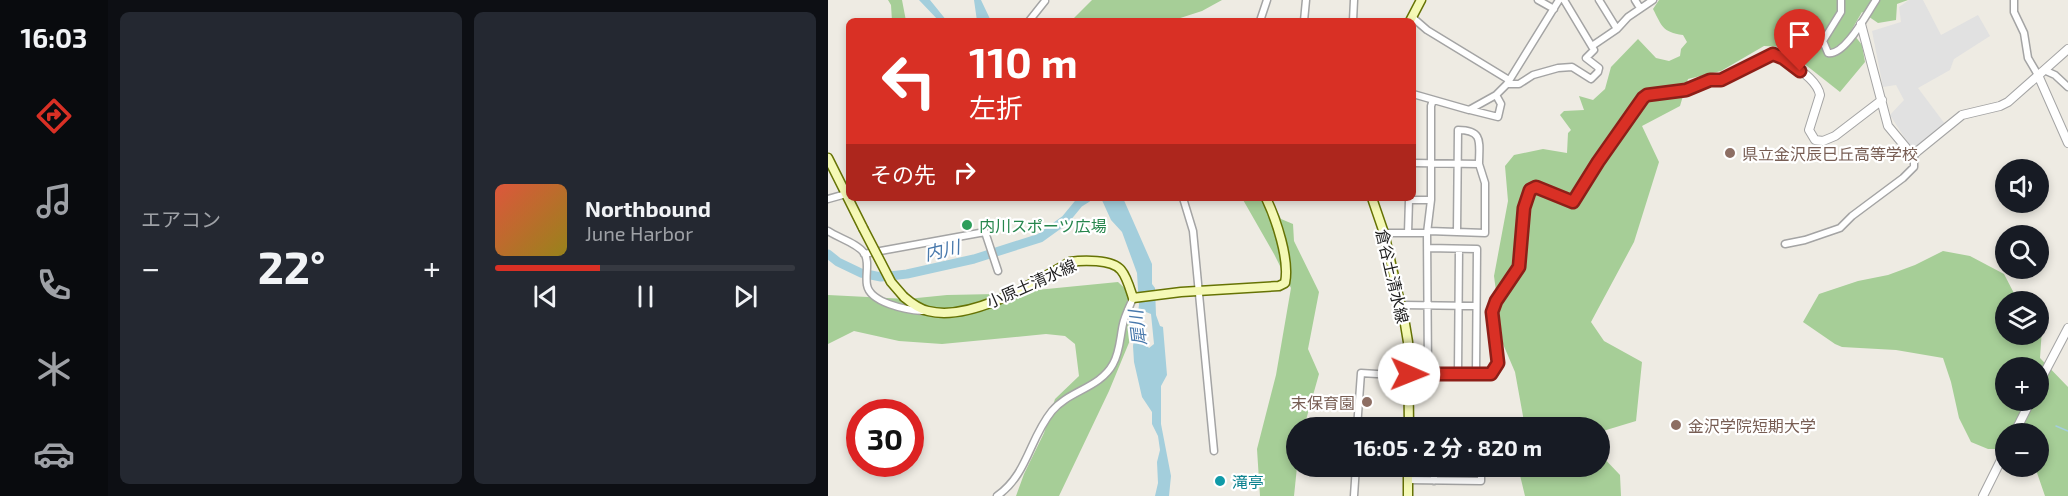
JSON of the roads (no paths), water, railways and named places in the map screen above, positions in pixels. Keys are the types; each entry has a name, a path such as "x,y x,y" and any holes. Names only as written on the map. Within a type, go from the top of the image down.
{"main road":[{"path":"1412,18 1421,0"},
{"path":"828,158 846,194"},
{"path":"850,201 891,282 912,304 927,311"},
{"path":"1134,298 1279,286 1285,283 1288,270 1268,201"},
{"name":"倉谷土清水線","path":"1373,201 1384,233 1402,305 1408,342 1408,417"},
{"name":"小原土清水線","path":"927,311 942,313 962,311 992,302 1070,262 1083,260 1117,266 1122,271 1134,298"},
{"path":"1408,480 1408,496"}],"street":[{"path":"1261,18 1267,0"},
{"path":"1304,18 1306,0"},
{"path":"1353,18 1354,0"},
{"path":"1538,0 1554,9"},
{"path":"1469,110 1496,94 1508,82 1559,0"},
{"path":"1416,22 1508,82 1519,84 1533,75 1558,68 1572,67 1591,80 1599,68 1586,58 1594,50 1564,0"},
{"path":"1599,0 1617,29"},
{"path":"1635,0 1640,8"},
{"path":"1592,46 1653,0"},
{"path":"1841,0 1841,12 1823,41 1824,48 1833,54 1839,51 1861,24 1876,0"},
{"path":"2014,0 2014,12 2026,40 2028,58 2041,73 2068,142"},
{"path":"1031,18 1044,1"},
{"path":"1861,24 1882,100 1883,114 1888,126 1914,154"},
{"path":"1914,154 1962,115 2000,106 2021,91 2068,49"},
{"path":"1358,417 1361,373 1491,374 1498,363 1492,312 1496,301 1519,267 1524,208 1530,190 1536,187 1573,202 1598,162 1647,95 1686,90 1710,80 1721,80 1773,54 1783,58 1816,84 1820,95 1809,130 1815,140 1823,141 1835,136 1882,100"},
{"path":"2041,73 2055,75 2068,87"},
{"path":"1416,95 1498,117 1501,104 1496,94"},
{"path":"1428,374 1428,232 1433,100"},
{"path":"1384,233 1485,233 1485,183 1479,164 1477,134 1472,130 1458,130 1457,232"},
{"path":"1785,243 1805,240 1840,228 1914,167 1914,154"},
{"path":"1416,163 1479,164"},
{"path":"828,199 846,194"},
{"path":"1416,201 1431,200"},
{"path":"1184,201 1192,231 1200,291 1214,451"},
{"path":"1408,201 1408,233"},
{"path":"828,231 862,250 865,256 867,287 873,297 915,311 927,311"},
{"path":"865,256 985,232 998,271"},
{"path":"1428,249 1477,249 1476,374"},
{"path":"1458,374 1459,249"},
{"path":"997,496 1014,481 1043,423 1053,409 1105,376 1112,367 1117,357 1124,322 1134,298"},
{"path":"1402,305 1476,306"},
{"path":"2049,364 2068,328"},
{"path":"1983,496 1995,472"},
{"path":"1354,496 1355,477"},
{"path":"1408,480 1481,481 1481,477"}],"water":[{"path":"919,0 930,0 945,18 936,18"},
{"path":"974,0 981,0 990,18 977,18"},
{"name":"犀川","path":"1102,201 1124,201 1152,264 1156,315 1160,326 1163,327 1167,375 1161,386 1161,424 1171,476 1169,496 1155,496 1160,450 1158,436 1152,424 1152,412 1142,397 1134,362 1133,346 1139,305 1137,273 1122,232 1111,220","holes":["1146,312 1151,314 1154,344 1149,348 1144,340 1142,325"]}],"waterway":[{"name":"内川","path":"828,254 838,262 861,273 881,277 907,274 974,259 1040,238 1065,220 1082,201"},
{"path":"2056,426 2068,431"}],"place":[{"name":"県立金沢辰巳丘高等学校","path":"1730,153"},
{"name":"内川スポーツ広場","path":"967,225"},
{"name":"末保育園","path":"1367,402"},
{"name":"金沢学院短期大学","path":"1676,425"},
{"name":"滝亭","path":"1220,481"}]}
